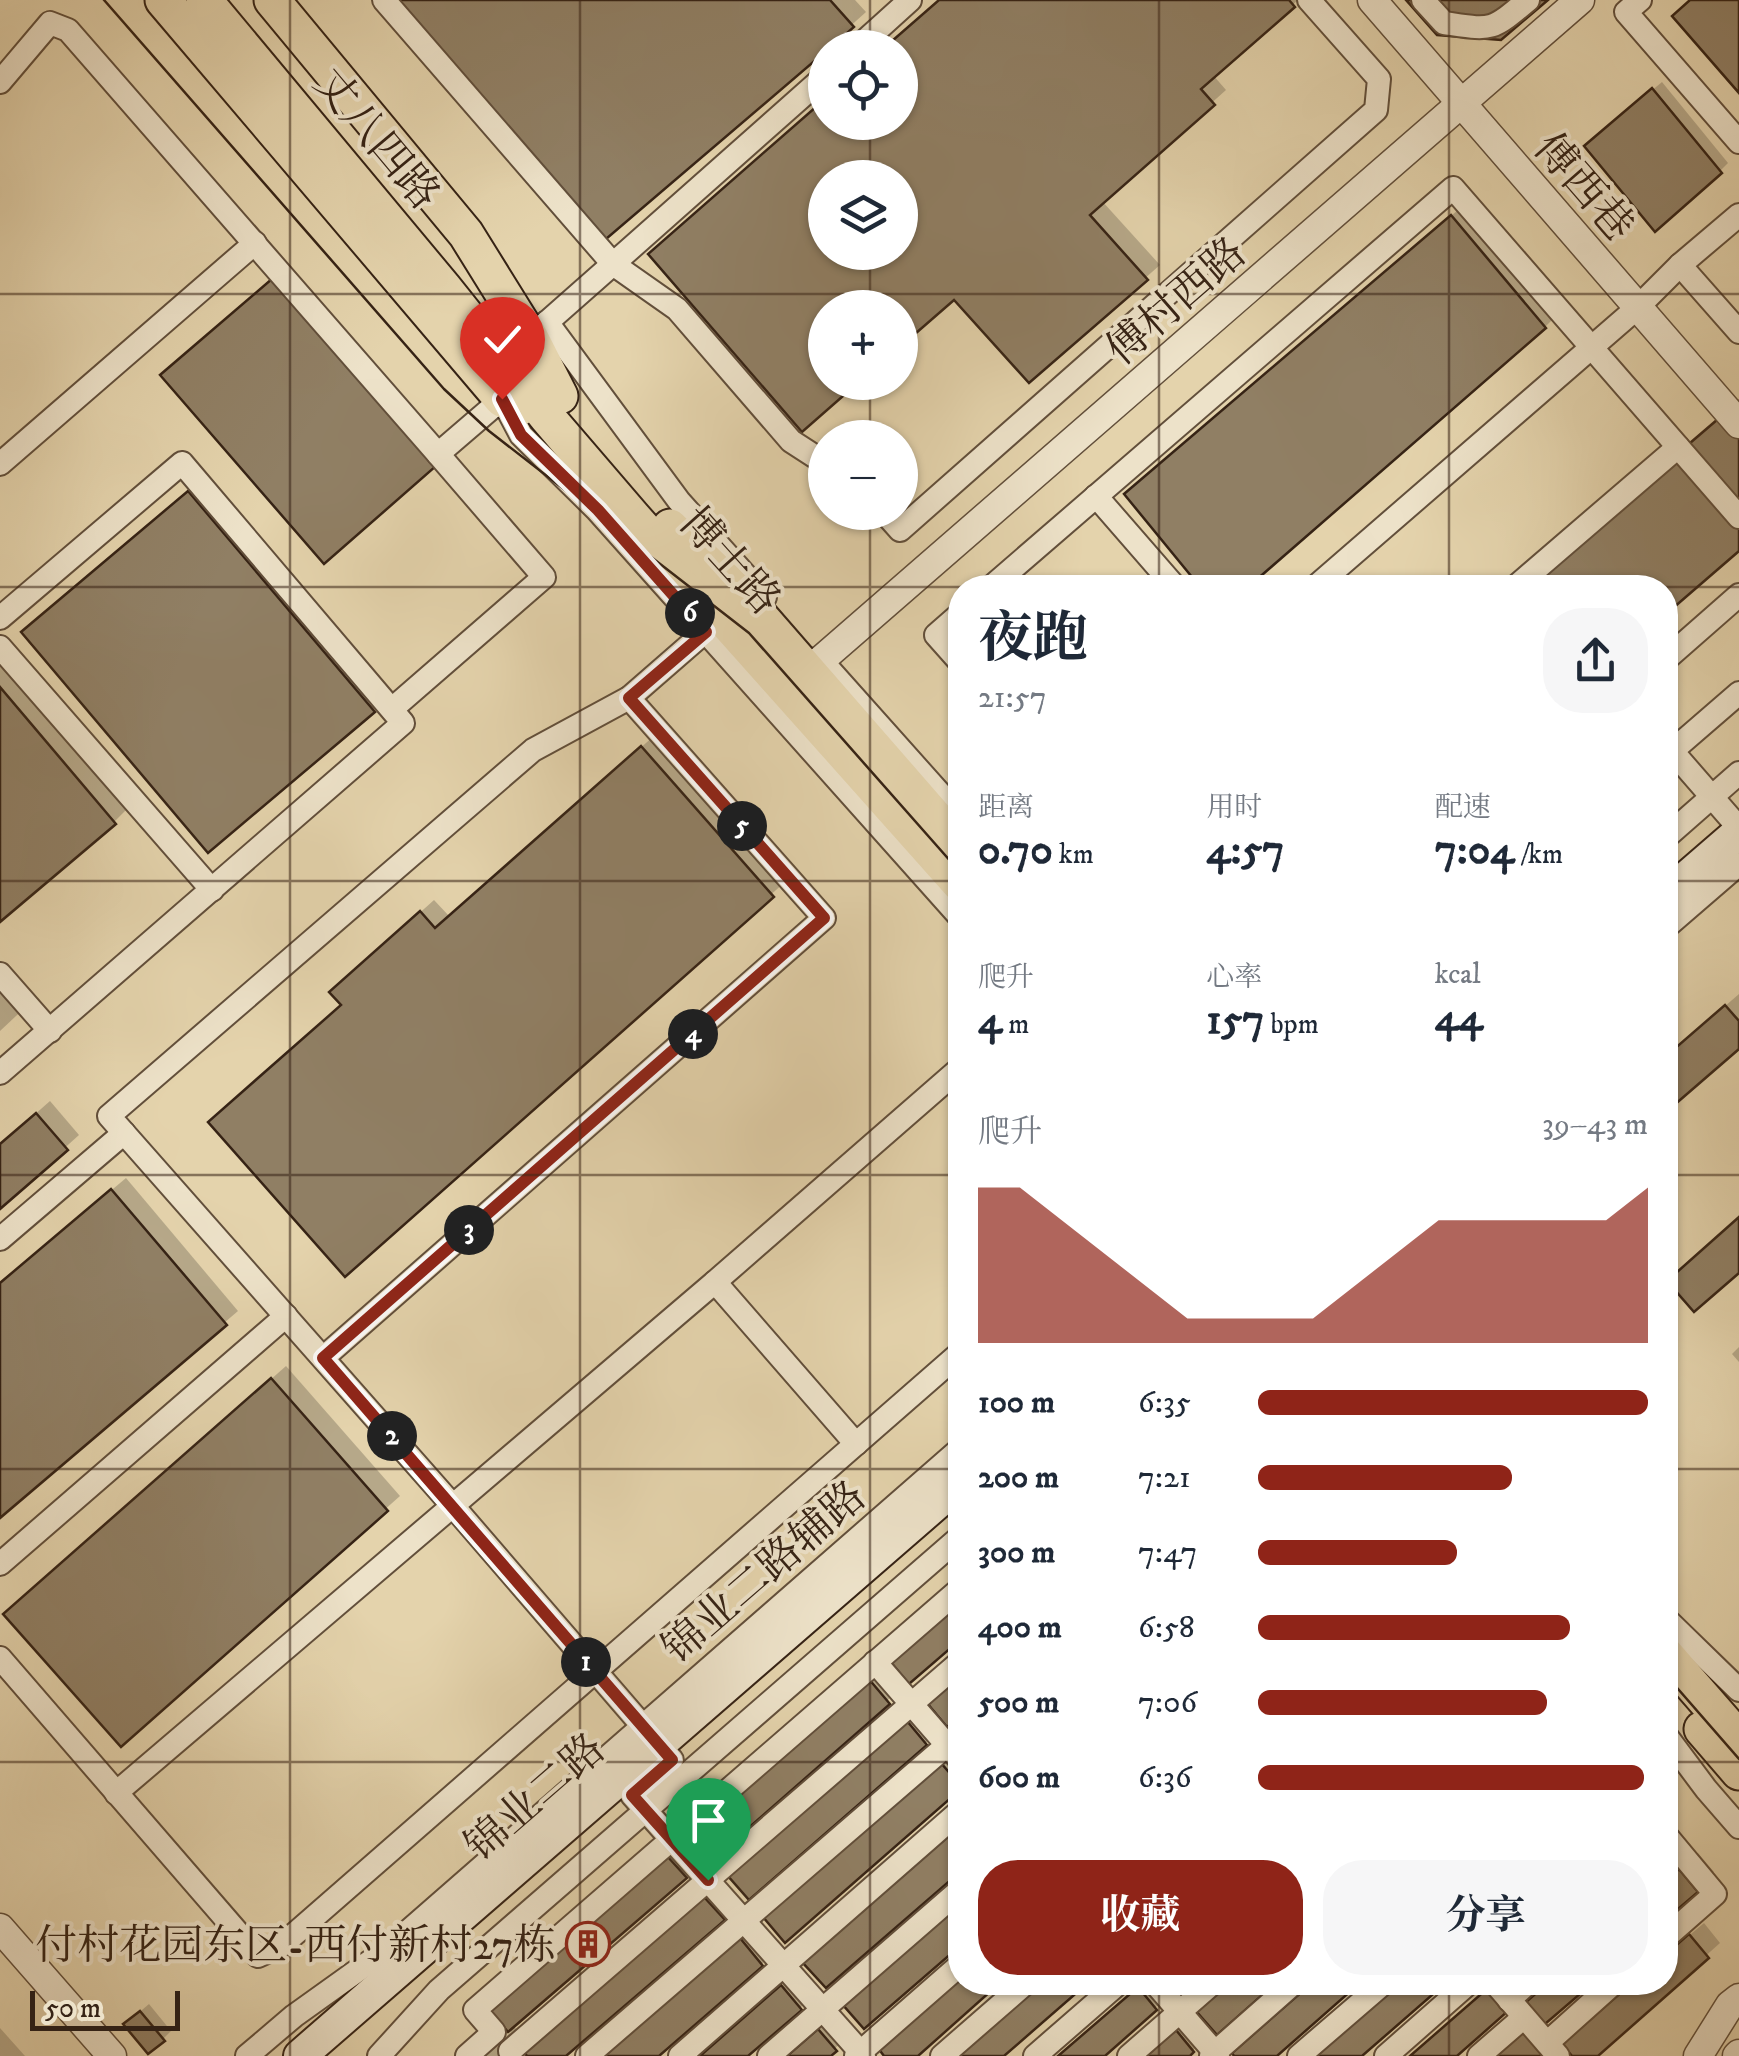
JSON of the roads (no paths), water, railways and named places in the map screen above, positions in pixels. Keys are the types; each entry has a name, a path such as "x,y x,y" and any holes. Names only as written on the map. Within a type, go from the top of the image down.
{"main road":[{"path":"163,0 502,399 553,406 538,329 466,234 272,0"},
{"name":"丈八四路","path":"204,0 452,282"},
{"name":"丈八四路","path":"230,0 452,282"},
{"name":"博士路","path":"452,282 553,406 714,624 948,871"},
{"name":"博士路","path":"553,406 745,599 948,832"},
{"path":"1678,859 1731,815"},
{"path":"1678,880 1731,815"},
{"name":"锦业二路","path":"300,2056 948,1493"},
{"name":"锦业二路","path":"332,2056 640,1802 658,1744 948,1520"},
{"path":"1678,1669 1739,1740"},
{"path":"1678,1702 1739,1772"}],"street":[{"path":"384,0 613,264 678,309 791,441 808,452"},
{"path":"877,30 910,0"},
{"path":"918,514 1376,110 1379,80 1309,0"},
{"name":"傅西巷","path":"1372,0 1739,424"},
{"path":"1423,0 1444,23 1484,28 1500,24 1528,0"},
{"name":"傅村西路","path":"821,660 1580,0"},
{"path":"1640,0 1626,12 1739,142"},
{"path":"0,82 50,24 68,30 544,577 392,709"},
{"path":"808,91 538,329 679,501 948,803"},
{"path":"1005,575 1453,188 1739,518"},
{"path":"1329,575 1637,308 1739,214"},
{"path":"0,464 255,244"},
{"path":"1680,265 1739,332"},
{"path":"438,454 502,399 521,435 714,624 948,903"},
{"path":"1529,575 1678,447"},
{"path":"0,618 182,462 404,723 0,1073"},
{"path":"1096,496 1165,575"},
{"path":"1678,649 1739,595"},
{"path":"658,1744 109,1116 533,750 629,698 714,624"},
{"path":"948,624 936,634 948,648"},
{"path":"0,646 212,890"},
{"path":"1678,745 1739,693"},
{"path":"323,1358 824,918 629,698"},
{"path":"1678,764 1731,815"},
{"path":"1731,815 1739,773"},
{"path":"1678,833 1731,815"},
{"path":"1678,917 1739,864"},
{"path":"0,974 50,1032"},
{"path":"116,1793 948,1079"},
{"path":"0,1239 124,1133"},
{"path":"715,1282 856,1444"},
{"path":"0,1564 286,1316"},
{"path":"0,1658 258,1956 282,1945 948,1363"},
{"name":"锦业二路辅路","path":"247,2056 294,2016 658,1744 948,1461"},
{"path":"379,2056 438,1990 640,1802 948,1547"},
{"path":"948,1599 475,2010 512,2053 948,1672"},
{"path":"1678,1631 1739,1690"},
{"path":"875,1662 948,1739"},
{"path":"1678,1751 1739,1827"},
{"path":"587,2056 948,1753"},
{"path":"640,1802 860,2055 948,1976"},
{"path":"680,2056 948,1822"},
{"path":"1678,1858 1716,1894 1678,1927"},
{"path":"769,2056 948,1900"},
{"path":"0,1928 112,2056"},
{"path":"0,1955 88,2056"},
{"path":"942,2056 1011,1995"},
{"path":"1035,2056 1105,1995"},
{"path":"1165,1995 1214,2055 1281,1995"},
{"path":"1129,2056 1199,1995"},
{"path":"1299,2056 1370,1995"},
{"path":"1386,2056 1455,1995"},
{"path":"1478,2056 1509,2000 1552,2050 1603,1995"},
{"path":"1698,2056 1739,1998"},
{"path":"1710,2056 1739,2030"},
{"path":"467,2056 494,2032"}],"tram line":[{"path":"104,0 444,389 489,431 749,633 948,858"},
{"path":"1678,1689 1739,1759"}],"place":[{"name":"付村花园东区-西付新村27栋","path":"588,1944"}]}
